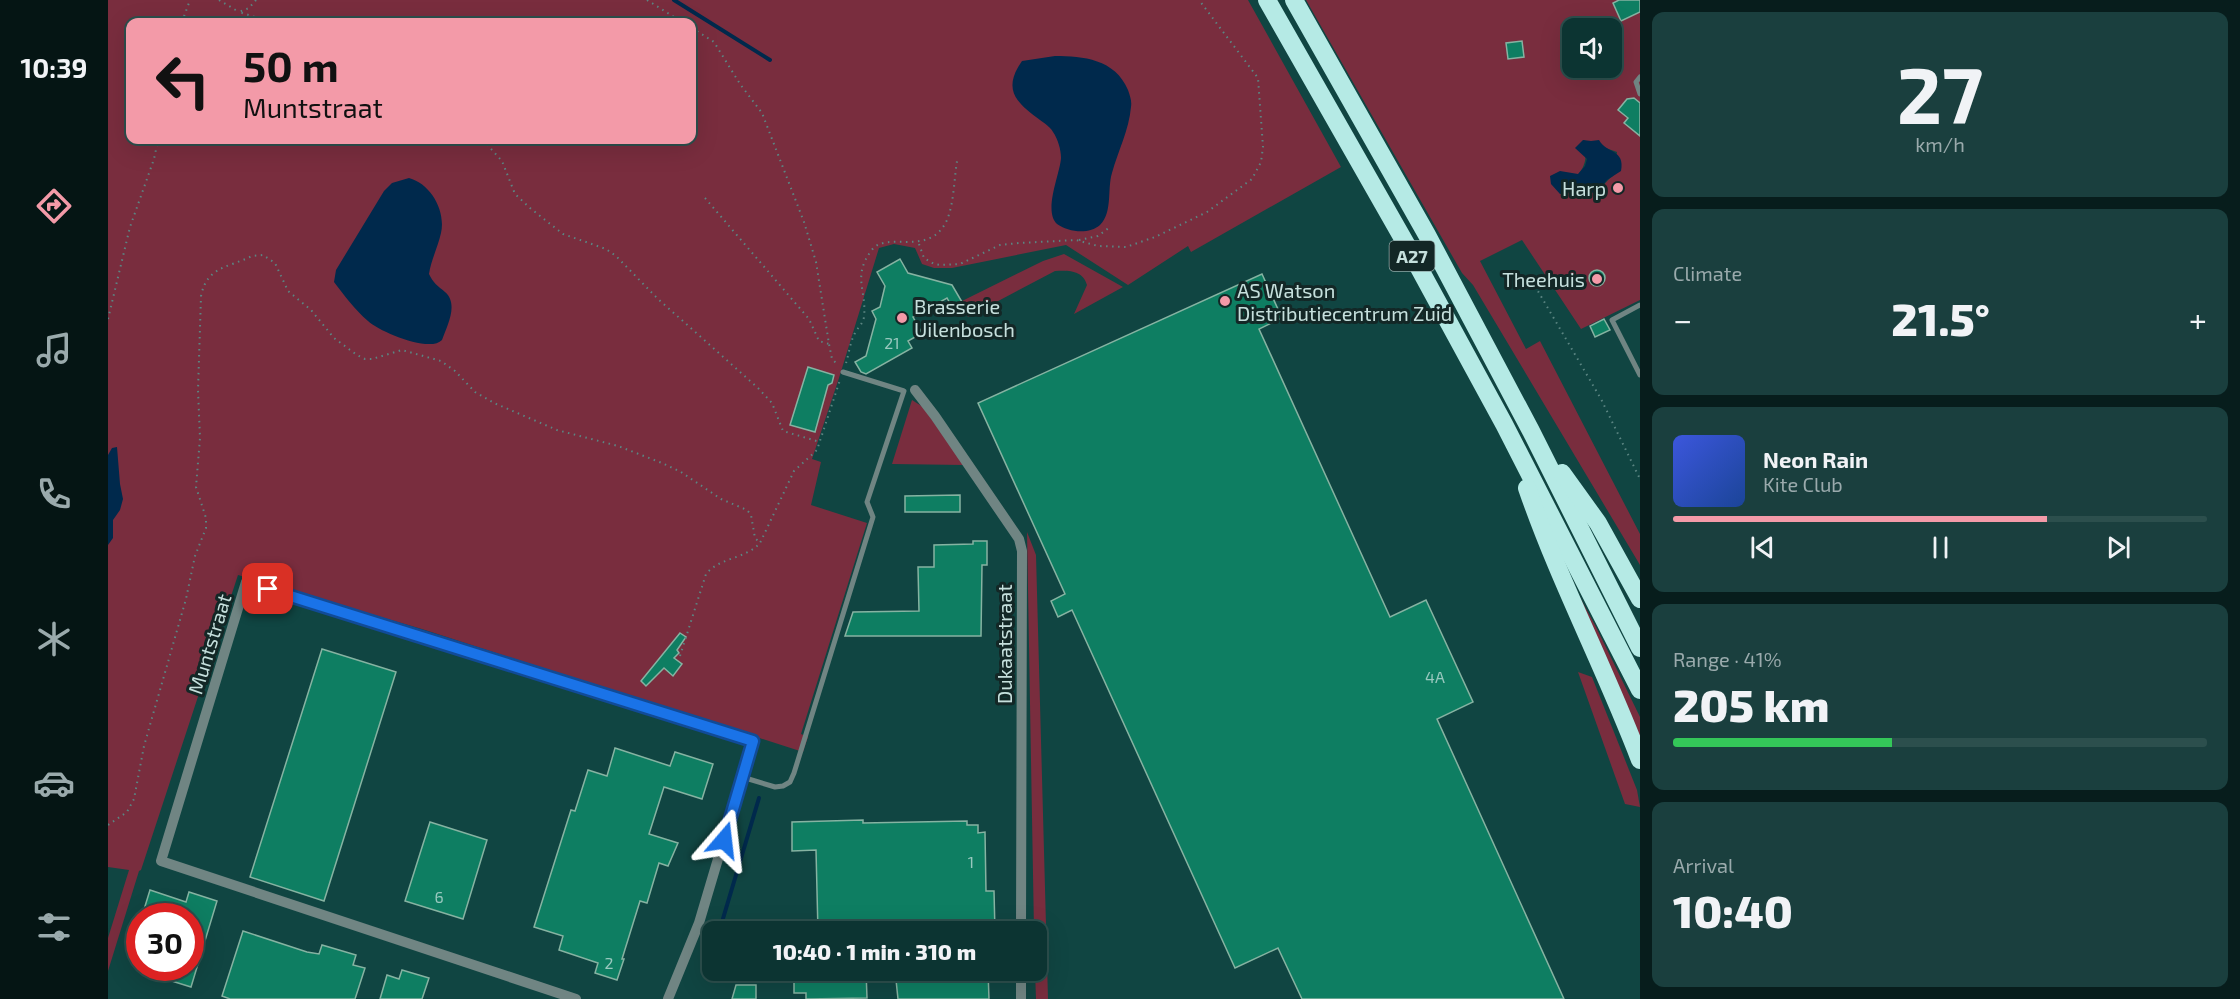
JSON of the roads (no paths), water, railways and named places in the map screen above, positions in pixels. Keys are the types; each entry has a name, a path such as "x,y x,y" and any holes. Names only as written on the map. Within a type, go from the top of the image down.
{"highway":[{"name":"A27","path":"1267,0 1406,244 1504,424 1640,690"},
{"name":"A27","path":"1294,0 1394,175 1531,431 1640,648"},
{"name":"A27","path":"1504,424 1538,521 1620,707 1640,760"},
{"name":"A27","path":"1531,431 1598,522 1640,598"}],"street":[{"name":"Dukaatstraat","path":"915,390 1019,539 1022,551 1021,921"},
{"name":"Muntstraat","path":"576,999 161,861 246,582 753,741 699,923 668,999"},
{"path":"1021,981 1021,999"}],"lane":[{"path":"1640,77 1636,82 1640,94"},
{"path":"1640,305 1612,320 1640,375"},
{"path":"742,777 775,787 790,782 873,517 867,502 904,392 843,372"}],"water":[{"path":"1055,56 1087,59 1107,66 1122,80 1131,98 1128,124 1111,179 1107,214 1100,225 1090,230 1067,229 1057,224 1053,218 1053,192 1061,158 1059,145 1052,130 1017,99 1012,86 1016,70 1022,61"},
{"path":"1583,140 1599,140 1606,148 1618,155 1622,164 1621,171 1607,180 1594,193 1584,189 1560,194 1551,184 1550,176 1560,171 1578,174 1585,166 1587,159 1575,148"},
{"path":"409,178 417,181 430,192 441,216 441,233 429,274 449,297 452,309 442,340 436,343 416,343 405,340 374,326 334,282 336,270 384,191 392,183"},
{"path":"117,447 123,499 120,510 113,520 113,538 108,545 108,455 112,448"}],"waterway":[{"path":"674,0 770,60"},
{"path":"722,921 759,798"}],"place":[{"name":"Harp","path":"1618,188"},
{"name":"Theehuis","path":"1597,279"},
{"name":"AS Watson Distributiecentrum Zuid","path":"1225,301"},
{"name":"Brasserie Uilenbosch","path":"902,318"}]}
